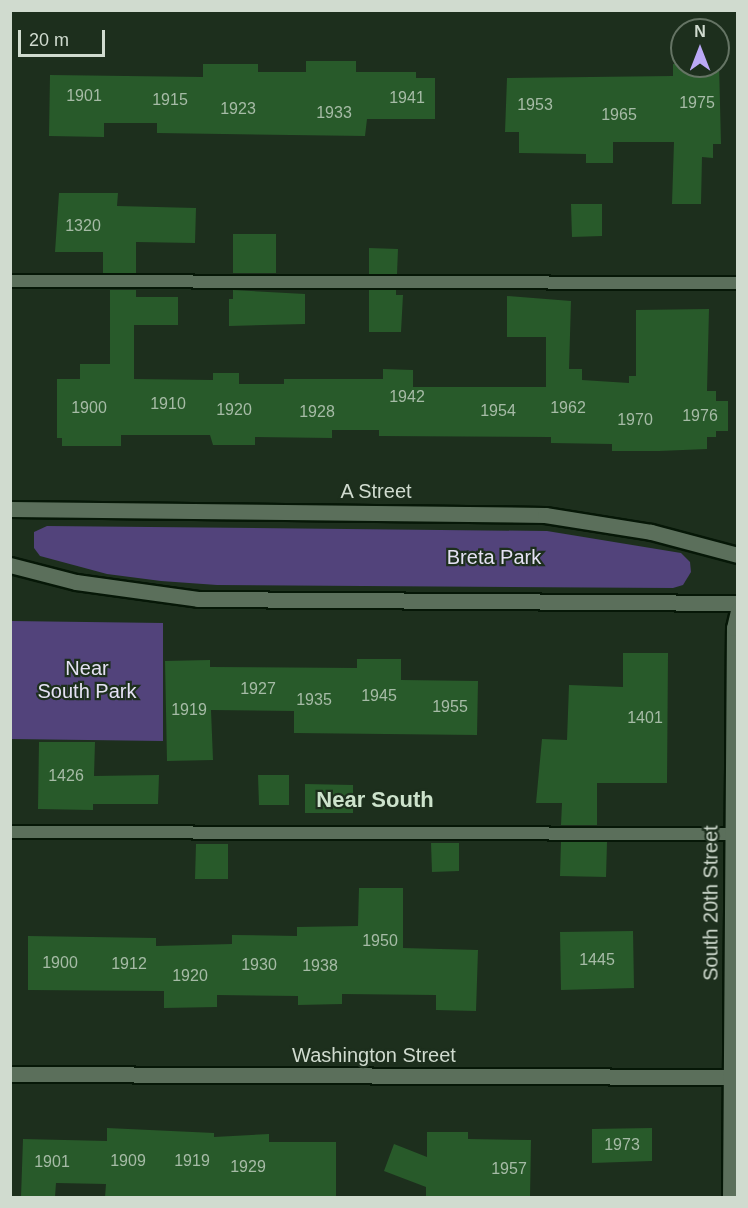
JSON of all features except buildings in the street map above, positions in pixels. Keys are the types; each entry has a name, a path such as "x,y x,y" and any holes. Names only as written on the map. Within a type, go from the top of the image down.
{"main road":[{"name":"A Street","path":"10,509 545,515 651,532 738,555"},
{"path":"10,565 138,593 198,599 738,603"},
{"name":"South 20th Street","path":"730,1197 734,1077 734,628 738,610"},
{"name":"Washington Street","path":"10,1074 734,1077"}],"lane":[{"path":"10,282 738,283"},
{"path":"10,832 733,834"}],"green space":[{"name":"Breta Park","path":"47,526 547,531 681,553 690,562 691,572 683,585 673,588 217,585 161,581 107,574 40,556 34,548 34,532"},
{"name":"Near South Park","path":"11,621 163,623 163,741 11,739"}],"district":[{"name":"Near South","path":"375,800"}]}
